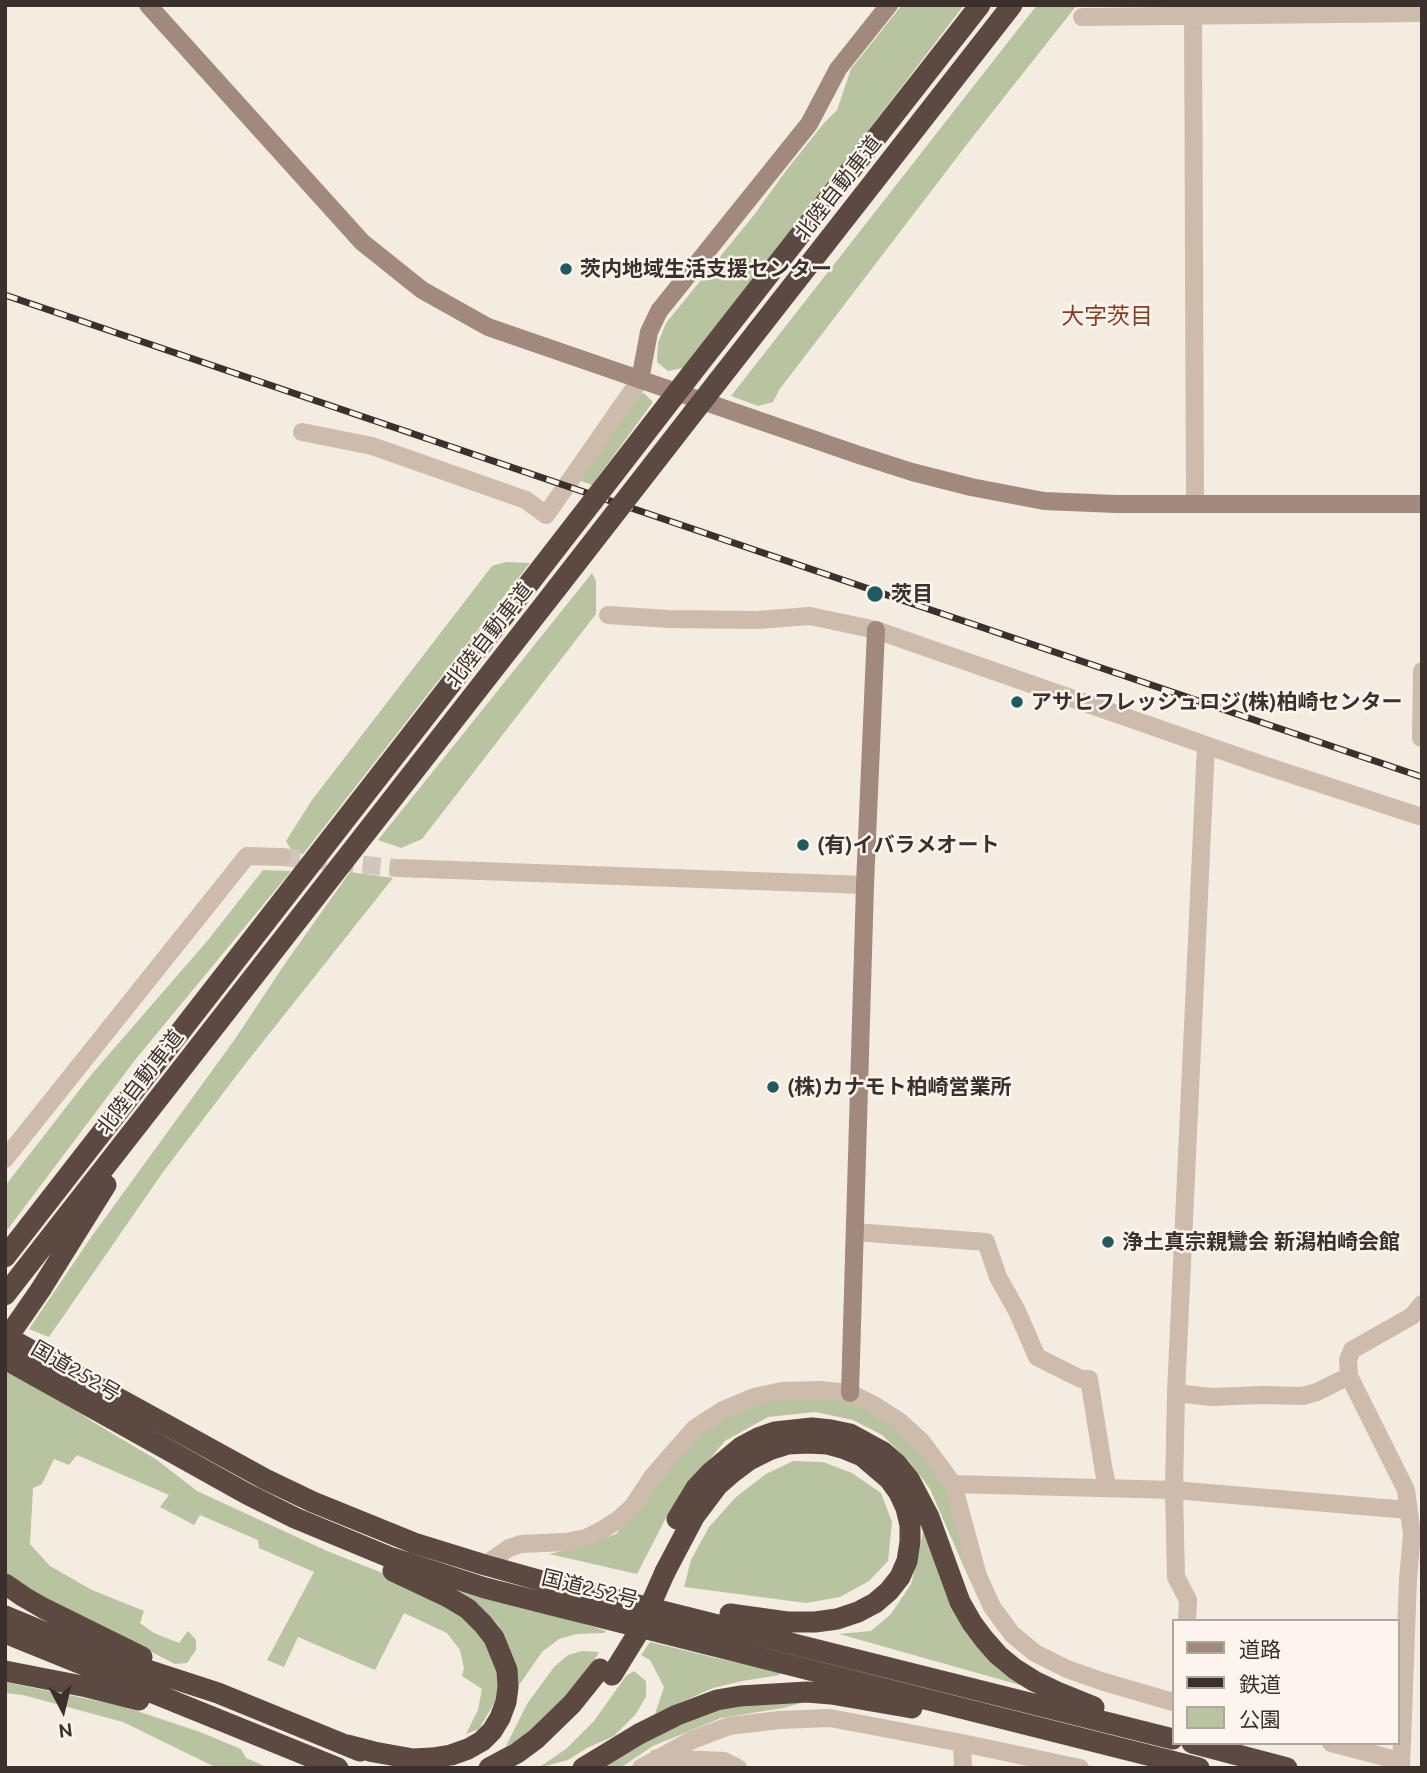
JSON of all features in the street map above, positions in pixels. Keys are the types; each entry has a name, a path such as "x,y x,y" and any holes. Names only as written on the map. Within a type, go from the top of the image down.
{"highway":[{"name":"北陸自動車道","path":"5,1257 981,5"},
{"name":"北陸自動車道","path":"5,1295 1012,5"},
{"path":"5,1339 41,1289 107,1184 227,1011"},
{"name":"国道252号","path":"5,1339 313,1502 414,1543 485,1565 1172,1739"},
{"name":"国道252号","path":"5,1359 247,1494 295,1518 389,1557 529,1599 1199,1768"},
{"path":"489,1768 517,1754 536,1739 606,1672 638,1633 682,1509 696,1488 741,1447 766,1435 793,1429 821,1429 850,1434 883,1452 897,1464 909,1479 929,1517 960,1602 972,1623 998,1655 1015,1669 1084,1704 1172,1733"},
{"path":"485,1565 740,1616 787,1622 815,1622 858,1612 889,1591 900,1577 907,1561 910,1525 906,1508 894,1486 862,1456 827,1444 788,1444 749,1460 718,1485 659,1570"},
{"path":"162,1448 244,1500 288,1524 448,1597 468,1609 494,1638 507,1670 508,1686 500,1717 482,1741 451,1755 413,1759 347,1745"},
{"path":"5,1584 77,1626 218,1693 347,1745 394,1768"},
{"path":"5,1616 92,1652 218,1693"},
{"path":"5,1633 338,1768"},
{"path":"5,1671 86,1687 209,1717"},
{"path":"517,1768 550,1744 584,1711 606,1672"},
{"path":"583,1768 639,1734 677,1715 718,1700 761,1693 831,1694 1077,1737"},
{"path":"1200,1745 1287,1768"},
{"path":"1213,1745 1262,1761"}],"street":[{"path":"148,5 362,242 422,290 488,327 901,468 971,487 1044,500 1116,504 1422,504"},
{"path":"302,432 372,446 526,500 546,515 640,380 649,332 659,311 809,124 838,69 889,5"},
{"path":"1193,10 1195,504"},
{"path":"1082,17 1193,10 1422,13"},
{"path":"608,615 757,620 810,616 876,630 1422,817"},
{"path":"850,1393 865,886 876,630"},
{"path":"1417,738 1422,671"},
{"path":"1187,1619 1188,1600 1176,1577 1174,1490 1206,745"},
{"path":"5,1159 247,856 282,857"},
{"path":"398,868 865,886"},
{"path":"855,1232 986,1242 998,1277 1017,1311 1037,1357 1088,1380 1108,1488"},
{"path":"1338,1745 1400,1764 1408,1580 1417,1533 1408,1510 1406,1490 1349,1376 1348,1360 1352,1350 1412,1316 1422,1304"},
{"path":"1177,1393 1211,1397 1303,1396 1349,1376"},
{"path":"485,1565 509,1548 521,1544 566,1542 586,1538 618,1520 633,1506 653,1476 695,1428 723,1410 754,1397 782,1391 820,1390 850,1393 899,1420 921,1441 953,1484 978,1576 992,1607 1012,1634 1035,1653 1067,1669 1172,1702"},
{"path":"953,1484 1174,1490 1408,1510"},
{"path":"641,1768 692,1740 729,1726 830,1718 1080,1768"},
{"path":"962,1743 963,1768"},
{"path":"657,1758 724,1761 738,1768"}],"green space":[{"path":"902,5 964,5 761,271 683,368 668,371 657,362 658,343 666,323 837,110 851,69"},
{"path":"1037,5 1077,5 971,139 779,390 773,402 758,406 731,396"},
{"path":"644,393 653,402 592,485 573,478 635,397"},
{"path":"506,562 530,563 303,854 292,851 286,841 312,800 492,566"},
{"path":"592,573 596,581 596,614 422,839 401,848 378,840"},
{"path":"263,870 291,871 135,1060 5,1233 5,1186 91,1075 208,940"},
{"path":"350,872 393,878 163,1172 49,1337 29,1329 92,1236 235,1039"},
{"path":"5,1363 93,1422 157,1460 197,1491 458,1609 482,1635 501,1675 499,1695 479,1729 466,1734 478,1710 482,1689 462,1676 464,1668 460,1650 447,1633 404,1613 375,1670 298,1637 284,1667 267,1660 314,1572 259,1548 258,1540 200,1515 194,1525 160,1507 169,1495 77,1455 69,1465 54,1459 42,1484 33,1488 30,1544 50,1566 92,1590 144,1611 140,1623 154,1633 179,1643 188,1631 196,1640 196,1650 187,1663 175,1664 12,1581 5,1573"},
{"path":"792,1391 860,1401 908,1438 931,1461 952,1502 971,1583 930,1489 908,1460 882,1435 853,1420 815,1412 768,1417 725,1441 670,1510 637,1574 549,1554 616,1534 696,1437 724,1416"},
{"path":"793,1461 823,1462 852,1473 881,1493 892,1522 888,1561 869,1581 840,1597 806,1603 684,1587 691,1560 709,1527 736,1497 766,1474"},
{"path":"923,1531 948,1593 1034,1689 839,1634 871,1631 891,1614 911,1584"},
{"path":"444,1580 606,1631 559,1639 542,1652 517,1688 507,1645 498,1625 480,1606"},
{"path":"650,1642 779,1671 780,1675 713,1688 655,1714 664,1687 650,1660 641,1655"},
{"path":"582,1651 599,1652 585,1677 526,1737 506,1746 527,1704 554,1667 568,1655"},
{"path":"634,1671 646,1681 646,1697 635,1715 614,1736 568,1760 538,1768 566,1749 594,1721 626,1676"},
{"path":"5,1682 122,1706 241,1749 246,1758 269,1768 217,1768 123,1722 23,1695 5,1693"},
{"path":"757,1701 808,1701 721,1718 653,1746 620,1768 597,1768 684,1718"}],"tunnel":[{"path":"282,857 398,868"}],"railway":[{"path":"5,295 1422,777"}],"place":[{"name":"茨内地域生活支援センター","path":"566,269"},
{"name":"茨目","path":"875,594"},
{"name":"アサヒフレッシュロジ(株)柏崎センター","path":"1017,702"},
{"name":"(有)イバラメオート","path":"803,845"},
{"name":"(株)カナモト柏崎営業所","path":"773,1087"},
{"name":"浄土真宗親鸞会 新潟柏崎会館","path":"1108,1242"}],"district":[{"name":"大字茨目","path":"1107,316"}]}
